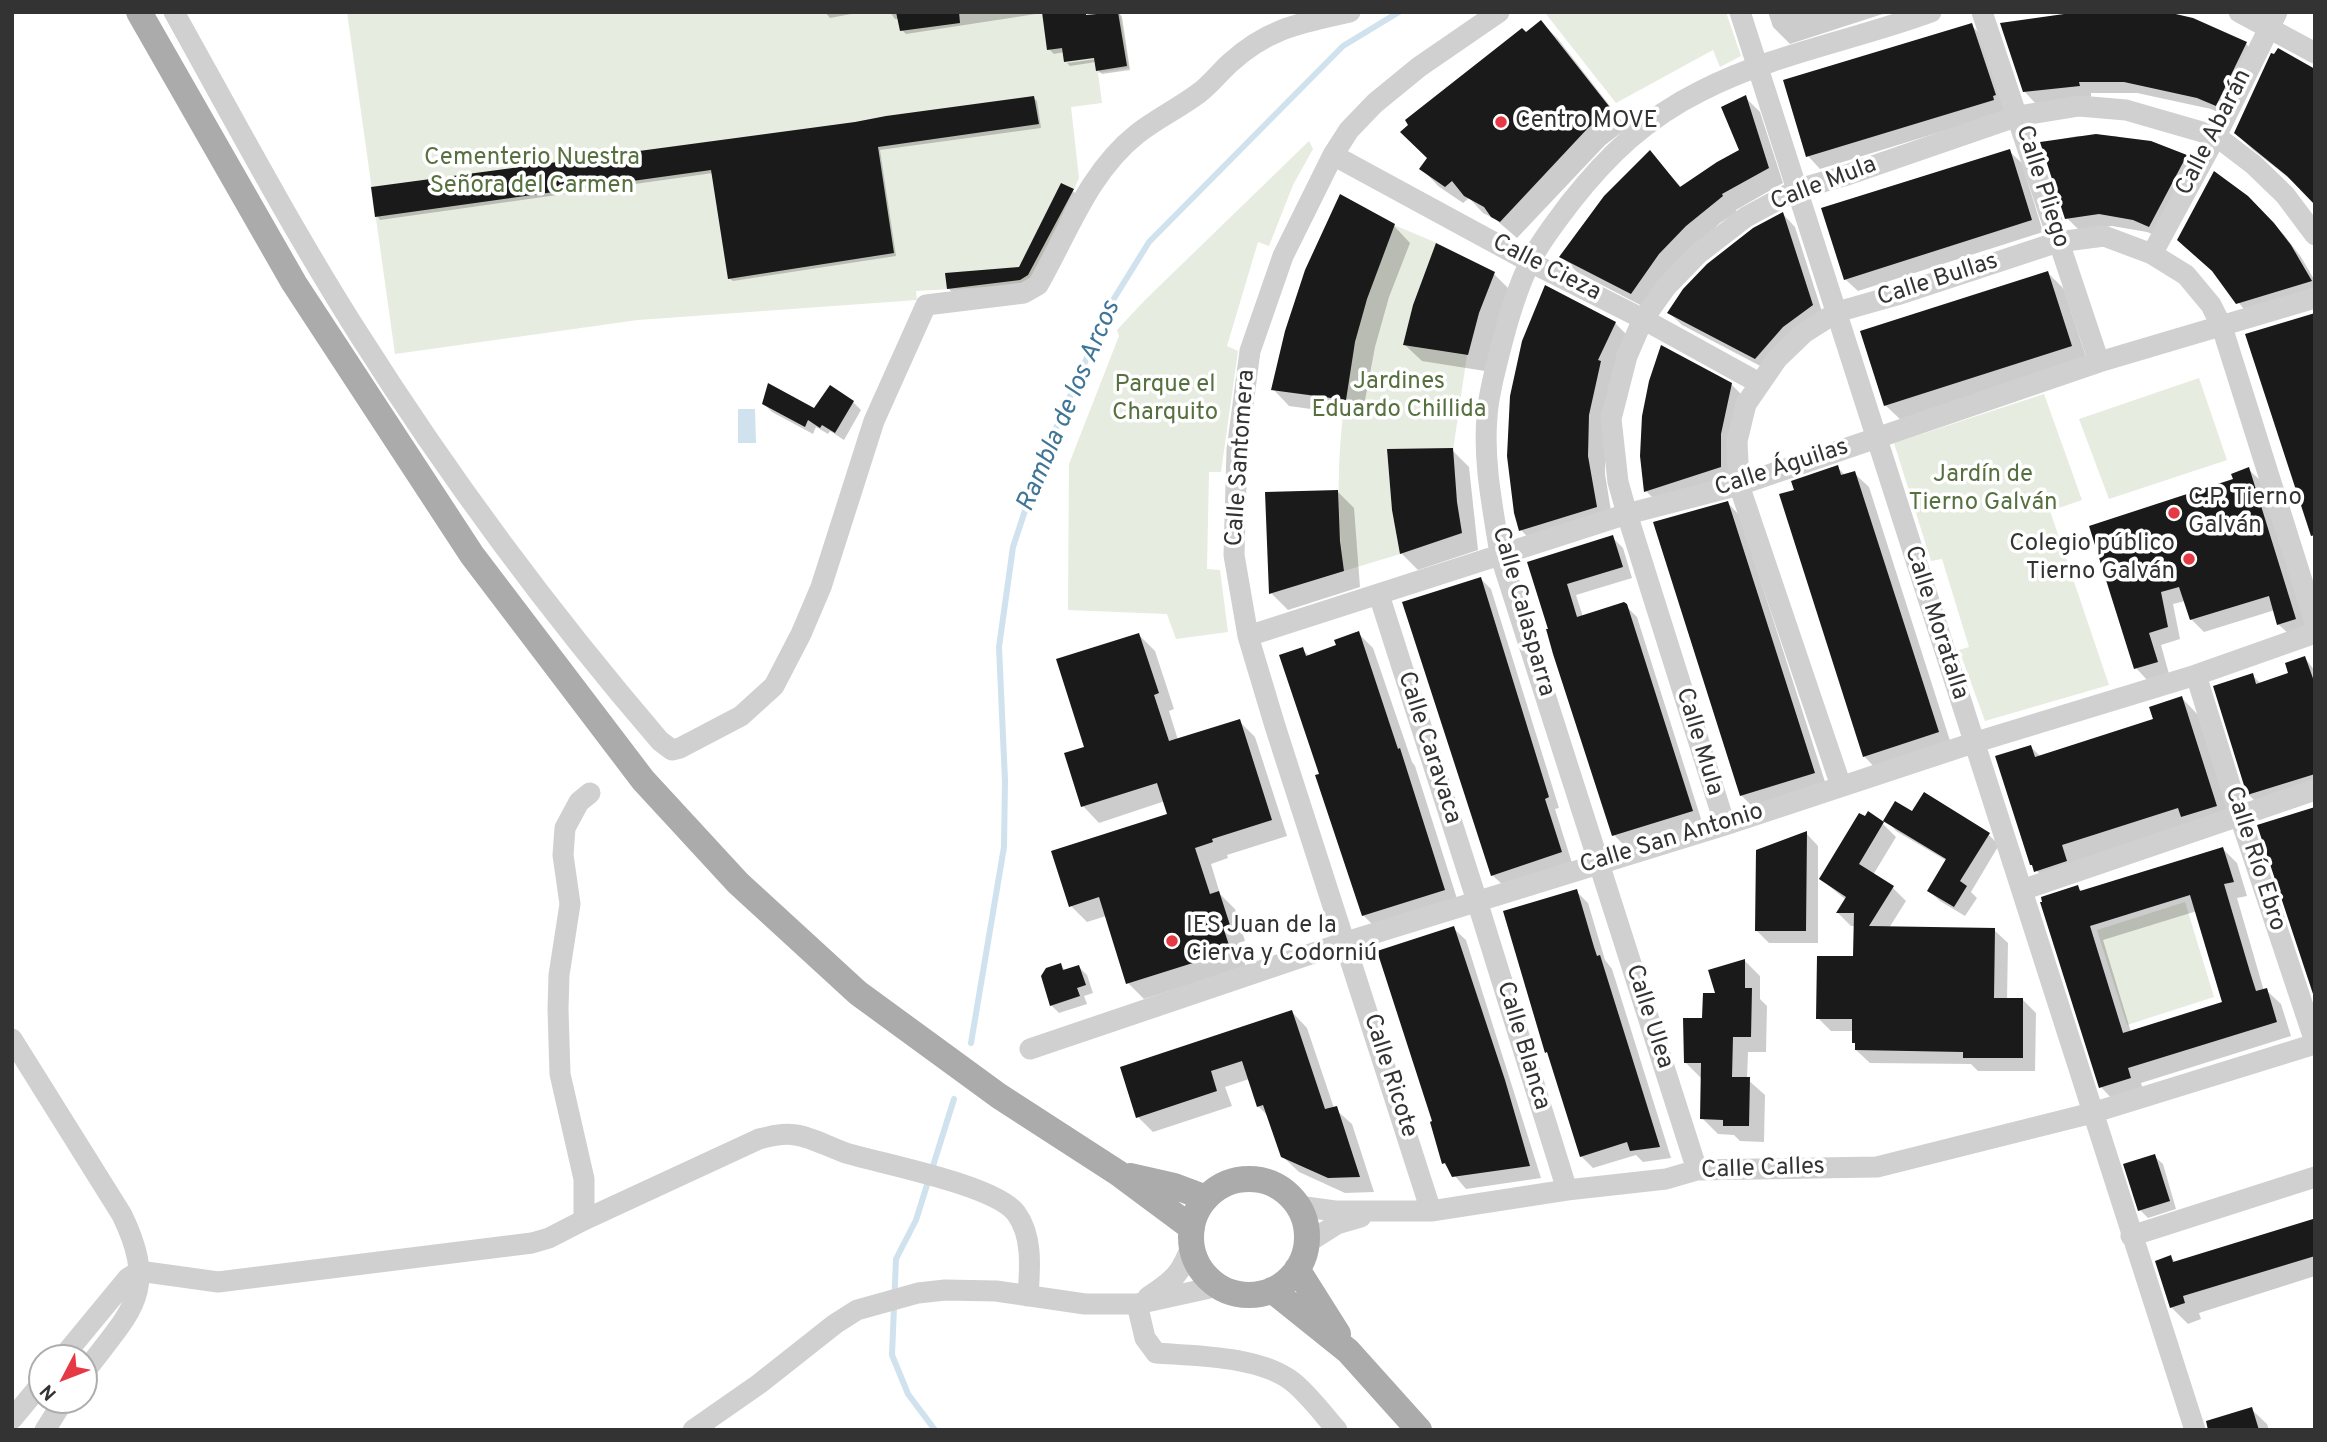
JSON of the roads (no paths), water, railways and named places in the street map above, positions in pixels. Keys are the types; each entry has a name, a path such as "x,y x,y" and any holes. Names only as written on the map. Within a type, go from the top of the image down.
{"main road":[{"path":"139,12 294,282 472,555 643,780 738,883 858,993 999,1096 1118,1173 1192,1236"},
{"path":"1118,1173 1174,1186 1206,1198"},
{"path":"1250,1179 1267,1182 1282,1189 1298,1206 1307,1229 1304,1257 1286,1281 1272,1290 1255,1294 1236,1293 1219,1286 1206,1275 1196,1261 1192,1236 1195,1217 1206,1198 1219,1188 1234,1181 1250,1179"},
{"path":"1297,1269 1348,1351"},
{"path":"1272,1290 1348,1351 1419,1430"}],"street":[{"path":"174,12 297,231 401,399 584,652 660,741 672,750 741,716 774,687 821,587 874,421 926,305 1024,293 1038,285 1083,197 1106,165 1136,135 1200,93 1230,63 1258,41 1282,29 1350,12"},
{"name":"Calle Santomera","path":"1346,942 1248,636 1234,555 1237,450 1250,351 1283,256 1333,155 1349,130 1419,66 1499,12"},
{"name":"Calle Moratalla","path":"1740,12 2195,1430"},
{"name":"Calle Calasparra","path":"1598,863 1500,554 1488,474 1486,418 1490,388 1511,308 1543,238 1597,169 1645,124 1700,91 1758,66 1931,12"},
{"name":"Calle Pliego","path":"1982,12 2099,362"},
{"path":"2239,12 2273,19 2315,53"},
{"name":"Calle Abarán","path":"2152,254 2216,135 2273,19"},
{"name":"Calle Mula","path":"1725,825 1618,482 1611,419 1627,356 1643,319 1666,287 1698,254 1746,217 1798,189 1844,176 2018,116 2079,106 2126,110 2216,135 2254,165 2285,195 2315,235"},
{"name":"Calle Cieza","path":"1333,155 1759,383"},
{"name":"Calle Bullas","path":"1842,786 1739,485 1737,441 1746,404 1777,359 1804,333 1837,312 2059,242 2104,236 2152,254 2186,275 2211,305 2222,327 2315,622"},
{"name":"Calle Águilas","path":"1248,636 1627,514 1739,485 2099,362 2315,298"},
{"name":"Calle Caravaca","path":"1379,595 1477,901"},
{"name":"Calle San Antonio","path":"1030,1049 1346,942 2196,675 2315,633"},
{"name":"Calle Río Ebro","path":"2196,675 2315,1043"},
{"path":"2022,890 2315,790"},
{"path":"584,1220 584,1179 560,1074 558,1009 559,975 570,904 563,855 565,828 579,802 590,793"},
{"name":"Calle Ulea","path":"1598,863 1697,1170"},
{"name":"Calle Blanca","path":"1477,901 1567,1190"},
{"name":"Calle Ricote","path":"1346,942 1431,1211"},
{"path":"12,1039 122,1215 134,1240 139,1271 137,1298 98,1353"},
{"name":"Calle Calles","path":"1298,1206 1335,1211 1431,1211 1567,1190 1666,1180 1697,1170 1877,1167 2092,1113 2315,1043"},
{"path":"73,1344 118,1289 139,1271 218,1282 531,1243 550,1238 759,1139 779,1134 797,1135 875,1161 900,1165 1000,1199 1015,1212 1026,1233 1030,1263 1028,1296"},
{"path":"2131,1236 2315,1177"},
{"path":"1307,1243 1338,1224 1383,1210"},
{"path":"1137,1304 1169,1283 1184,1267 1192,1236"},
{"path":"693,1430 857,1310 918,1293 945,1290 996,1291 1085,1304 1137,1304 1219,1286"},
{"path":"1137,1304 1145,1338 1156,1353 1222,1358 1262,1367 1292,1381 1337,1430"},
{"path":"12,1419 28,1400"},
{"path":"45,1430 55,1414"}],"water":[{"path":"738,409 755,409 756,443 738,443"}],"waterway":[{"name":"Rambla de los Arcos","path":"971,1043 1004,847 1005,781 999,647 1013,547 1040,465 1110,305 1149,242 1343,46 1399,12"},
{"name":"Rambla de los Arcos","path":"935,1430 908,1394 892,1355 896,1259 916,1220 954,1099"}],"place":[{"name":"Centro MOVE","path":"1501,122"},
{"name":"C.P. Tierno Galván","path":"2174,513"},
{"name":"Colegio público Tierno Galván","path":"2189,559"},
{"name":"IES Juan de la Cierva y Codorniú","path":"1172,941"}],"park label":[{"name":"Cementerio Nuestra Señora del Carmen","path":"532,173"},
{"name":"Jardines Eduardo Chillida","path":"1399,397"},
{"name":"Parque el Charquito","path":"1165,400"},
{"name":"Jardín de Tierno Galván","path":"1983,490"}]}
